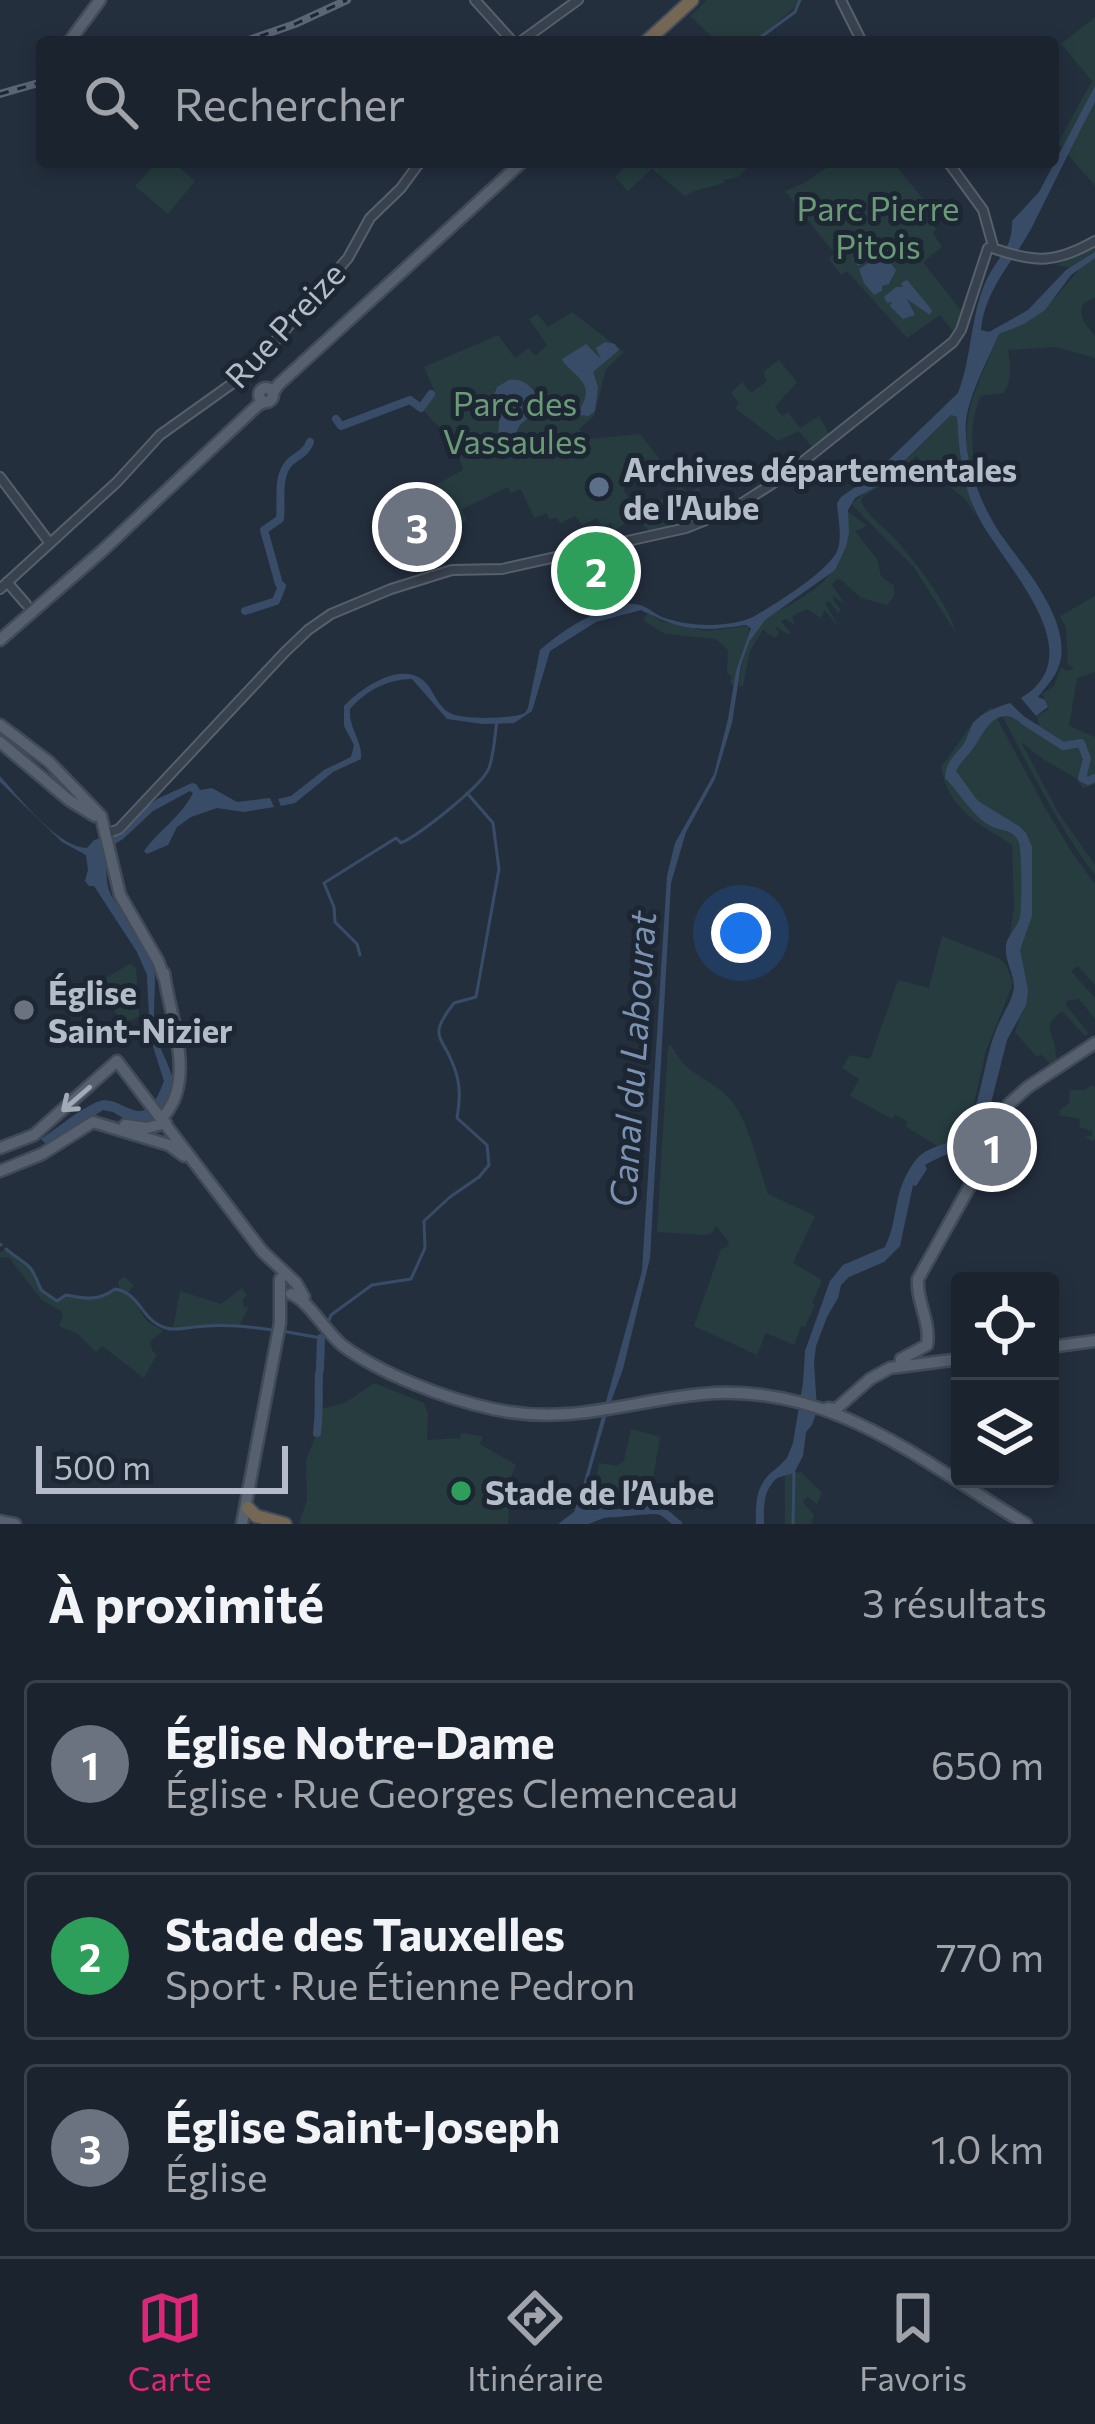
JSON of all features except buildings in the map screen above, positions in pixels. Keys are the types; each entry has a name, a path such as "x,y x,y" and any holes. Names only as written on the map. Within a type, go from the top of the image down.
{"highway":[{"path":"656,36 695,0"},
{"path":"248,1503 263,1521"},
{"path":"246,1524 282,1524"}],"main road":[{"path":"73,36 100,0"},
{"path":"0,637 512,168"},
{"path":"0,724 49,762 103,819 120,895 162,960 181,1072 178,1094 162,1120 165,1144"},
{"path":"0,742 69,800 88,806 109,838"},
{"path":"900,1366 901,1359 927,1345 918,1279 975,1177 977,1150 1007,1107 1028,1087 1095,1042"},
{"path":"0,1148 34,1136 117,1061 278,1271 293,1305 367,1360 431,1390 532,1415 601,1412 705,1394 760,1395 819,1407 841,1406 1026,1524"},
{"path":"0,1171 41,1155 93,1122 162,1120"},
{"path":"93,1122 165,1144 182,1154 211,1184"},
{"path":"246,1524 293,1305"},
{"path":"1059,1346 1095,1341"},
{"path":"841,1406 882,1371 951,1359"},
{"path":"0,1521 15,1524"}],"street":[{"path":"475,0 511,36"},
{"path":"526,36 578,0"},
{"path":"841,0 859,36"},
{"name":"Rue Preize","path":"4,585 117,482 160,435 233,383 265,353 348,258 370,218 416,168"},
{"path":"109,838 284,653 332,614 452,570 502,569 695,525 745,502 786,475 919,372 957,337 993,249 982,210 952,168"},
{"path":"993,249 1038,260 1061,258 1095,241"},
{"path":"0,477 49,542"},
{"path":"4,585 26,604"}],"green space":[{"path":"707,0 803,0 762,36 711,36 690,16"},
{"path":"1095,17 1095,186 1059,144 1092,81 1061,44"},
{"path":"152,168 180,168 195,181 168,214 135,186"},
{"path":"624,168 747,168 738,177 685,196 652,169 628,191 615,177"},
{"name":"Parc Pierre Pitois","path":"826,168 898,168 936,215 929,220 942,247 923,262 963,313 954,333 940,315 907,338 847,271 841,275 829,259 834,253 785,191"},
{"path":"1095,246 1095,298 1083,303 1082,313 1095,336 1095,358 1056,347 1008,350 1007,388 1004,393 981,396 974,418 978,483 970,463 967,425 999,334 1036,315 1079,270 1056,265"},
{"name":"Parc des Vassaules","path":"572,312 624,352 606,369 594,416 579,429 588,439 640,434 662,462 623,489 640,514 681,486 688,494 698,487 713,516 652,535 636,516 615,530 611,523 603,528 597,518 582,525 575,516 560,523 547,513 534,518 521,489 511,493 508,487 462,509 467,520 447,530 435,506 443,500 435,485 463,470 453,435 421,408 434,390 424,367 498,335 515,358 529,348 535,356 547,345 529,319 538,314 548,327"},
{"path":"779,360 797,382 775,407 782,416 788,412 800,428 819,416 829,434 812,447 799,431 778,441 735,408 739,403 731,393 742,382 751,393 767,381 763,372"},
{"path":"951,415 957,417 961,465 976,517 965,499 917,456 861,501 930,583 956,633 913,566 851,504"},
{"path":"848,511 867,526 855,531 877,559 881,576 894,586 894,596 887,605 861,598 836,580 832,585 845,604 833,596 841,610 838,613 829,601 825,603 840,629 825,610 821,618 807,609 792,616 795,625 781,621 791,633 775,626 779,634 775,638 763,630 750,651 743,686 739,686 745,653 761,624 819,585 836,565 846,541"},
{"path":"617,550 625,581 575,593 568,562"},
{"path":"1095,596 1095,672 1077,678 1069,726 1095,737 1095,784 1083,788 1076,778 1021,742 1058,812 1095,865 1095,875 1057,817 1002,716 1031,728 1039,724 1037,716 1049,709 1042,694 1054,686 1061,667 1074,669 1068,664 1066,628 1060,616"},
{"path":"648,613 661,621 706,631 749,626 734,686 727,673 728,650 716,639 665,634 643,620"},
{"path":"991,707 1044,806 1095,884 1095,985 1078,966 1071,971 1095,998 1095,1019 1079,999 1067,1001 1089,1034 1085,1036 1062,1011 1049,1026 1057,1059 1050,1064 1015,1032 1026,994 1010,934 1012,845 958,805 941,767"},
{"path":"942,936 1000,959 1013,983 986,1051 970,1120 959,1138 939,1147 905,1126 907,1121 895,1115 892,1119 850,1096 859,1079 842,1068 850,1055 870,1059 898,980 929,988"},
{"path":"130,964 136,968 139,1016 123,1024 97,983"},
{"path":"671,1045 684,1063 734,1105 747,1128 768,1194 815,1216 793,1263 822,1280 794,1345 766,1333 757,1355 694,1326 721,1249 729,1242 716,1226 704,1235 657,1232"},
{"path":"1092,1085 1095,1139 1092,1141 1085,1136 1092,1136 1093,1131 1079,1127 1080,1119 1059,1115 1069,1103 1070,1090"},
{"path":"6,1249 32,1267 55,1300 102,1297 119,1288 118,1281 124,1277 134,1285 127,1294 149,1323 164,1330 150,1342 157,1354 144,1378 102,1346 96,1352 78,1334 59,1326 61,1311 42,1300 9,1258 0,1257"},
{"path":"242,1288 247,1295 244,1308 249,1306 239,1326 173,1329 180,1291 221,1304"},
{"path":"374,1383 424,1403 427,1440 460,1438 461,1433 483,1436 480,1444 516,1465 508,1484 508,1524 299,1524 307,1500 306,1460 321,1433 320,1409 345,1403"},
{"path":"631,1429 660,1437 650,1496 628,1506 592,1499 599,1463 617,1466 624,1461"},
{"path":"801,1472 822,1493 817,1504 807,1497 803,1502 814,1515 811,1524 785,1524 785,1474"}],"water":[{"path":"1095,86 1095,102 1028,235 995,286 981,330 989,332 1028,310 1066,270 1095,252 1095,258 1071,275 1045,310 999,334 966,421 970,466 986,509 1042,593 1058,626 1060,664 1038,697 1048,707 1036,716 1021,698 1041,680 1049,658 1047,634 1023,584 973,506 962,469 957,417 951,415 874,488 855,498 848,510 846,547 835,570 765,620 749,642 715,779 686,832 671,883 650,1258 623,1369 589,1476 588,1502 607,1509 606,1517 589,1524 558,1524 574,1512 582,1489 642,1271 667,876 675,843 714,774 736,671 751,628 692,628 641,610 596,622 550,651 532,711 514,723 447,719 412,679 386,684 350,709 361,759 333,772 295,803 281,806 278,799 291,796 324,770 351,757 354,745 344,726 344,706 384,678 418,677 442,707 456,715 519,715 528,708 540,650 593,615 635,604 679,622 731,623 753,617 814,577 838,549 837,503 841,497 874,474 958,393 990,273 1007,246 1012,221 1039,192 1052,168 1059,168 1059,154"},
{"path":"885,243 893,250 887,259 896,270 889,284 874,295 859,269 876,258 858,266 852,259 869,244 875,249"},
{"path":"907,280 932,310 930,315 907,299 915,315 903,319 890,306 892,302 887,303 884,297"},
{"path":"605,342 619,350 593,372 598,387 595,411 580,415 586,390 562,359 586,344 601,359 596,348"},
{"path":"509,380 525,383 543,404 507,445 498,436 500,412 494,395"},
{"path":"1010,703 1032,724 1025,726 1007,716 994,720 956,771 978,801 1026,833 1032,847 1032,916 1020,950 1028,990 1026,1005 1007,1040 979,1134 925,1165 927,1169 913,1185 900,1246 884,1262 841,1285 816,1346 817,1410 806,1432 803,1456 794,1473 773,1479 793,1443 805,1351 830,1281 843,1265 885,1247 902,1184 915,1161 966,1129 995,1033 1012,996 1006,947 1020,917 1019,843 1010,833 983,821 945,778 949,762 973,723"},
{"path":"0,776 51,830 87,848 94,840 119,833 157,799 192,783 237,802 270,798 274,807 244,812 217,808 191,817 177,827 168,845 147,854 144,851 188,802 190,791 153,811 105,850 111,895 151,959 155,1028 173,1081 170,1102 148,1123 128,1121 103,1110 48,1146 41,1139 97,1102 107,1100 140,1111 148,1108 164,1081 150,1037 147,975 94,886 85,881 86,855 62,842 0,782"}],"waterway":[{"path":"762,36 795,12 800,0"},
{"path":"336,419 341,426 410,400 421,408 431,394"},
{"path":"245,611 276,601 282,586 264,530 280,519 286,468 310,442"},
{"path":"360,955 357,944 335,922 324,883 396,838 401,843 410,838 463,798 489,768 497,720"},
{"path":"1024,721 1063,746 1081,743 1087,759 1082,778 1095,778"},
{"path":"327,1325 331,1315 372,1285 411,1279 425,1248 424,1221 489,1165 487,1145 457,1118 458,1080 439,1036 454,1003 476,997 499,869 493,823 467,793"},
{"path":"6,1249 28,1265 41,1290 57,1301 66,1295 97,1297 115,1289 124,1291 166,1328 273,1330"},
{"path":"282,1331 321,1338 323,1334"},
{"path":"320,1369 321,1338"},
{"path":"317,1433 319,1373"},
{"path":"760,1524 762,1493 783,1469"},
{"path":"793,1524 794,1472"},
{"path":"598,1513 656,1510 678,1524"}],"railway":[{"path":"260,36 347,0"},
{"path":"0,94 36,84"}],"place":[{"name":"Archives départementales de l'Aube","path":"599,487"},
{"name":"Église Saint-Joseph","path":"417,527"},
{"name":"Stade des Tauxelles","path":"596,571"},
{"name":"Église Saint-Nizier","path":"24,1010"},
{"name":"Église Notre-Dame","path":"992,1147"},
{"name":"Stade de l’Aube","path":"461,1491"}],"water label":[{"name":"Canal du Labourat","path":"631,1059"}]}
